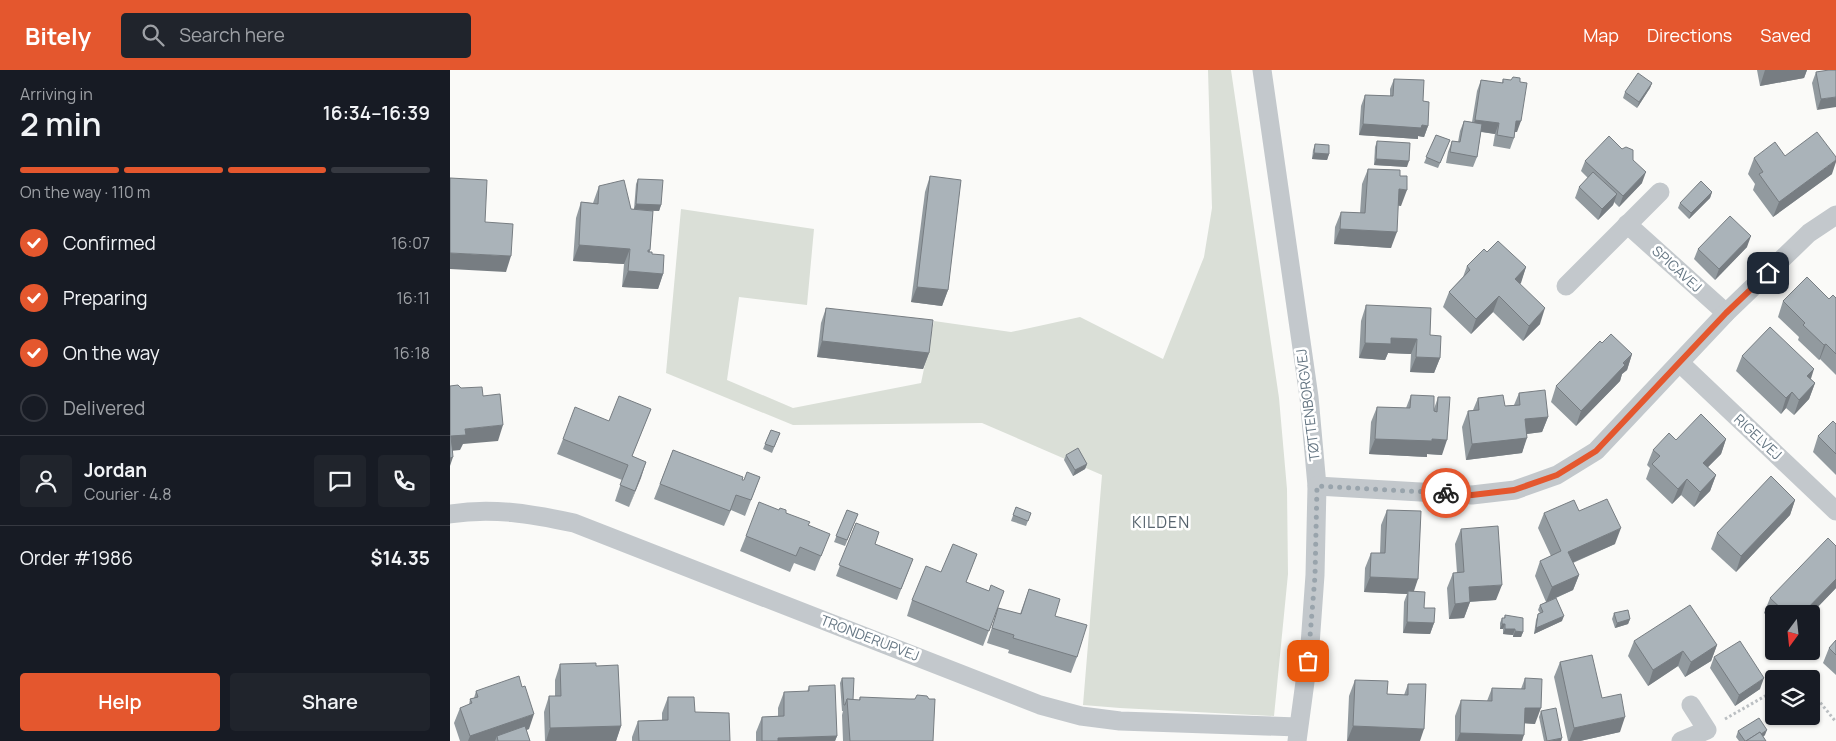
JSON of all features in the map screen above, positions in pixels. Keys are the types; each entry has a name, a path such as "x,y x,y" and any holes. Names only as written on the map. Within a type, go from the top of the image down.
{"street":[{"name":"TØTTENBORGVEJ","path":"1262,70 1308,397 1317,486 1314,595 1310,645 1298,734"},
{"path":"1566,286 1660,192"},
{"path":"1317,486 1472,495 1514,490 1557,475 1596,451 1726,313 1809,233 1836,215"},
{"name":"SPICAVEJ","path":"1627,224 1726,313"},
{"name":"RIGELVEJ","path":"1680,364 1836,511"},
{"name":"TRONDERUPVEJ","path":"450,514 470,510 518,512 574,522 1040,704 1080,716 1120,721 1298,734"},
{"path":"1682,741 1707,730 1691,705"}],"path":[{"path":"1707,730 1765,696"},
{"path":"1820,702 1836,722"}],"shaded area":[{"path":"1208,70 1231,70 1279,398 1287,489 1288,574 1274,716 1083,705 1102,475 982,423 793,425 666,373 681,209 814,229 807,305 739,297 727,380 793,408 921,383 934,321 1011,332 1080,317 1163,359 1204,257 1212,208"}],"building":[{"path":"1836,70 1836,97 1821,99 1816,72"},
{"path":"1638,73 1652,83 1639,102 1625,92"},
{"path":"1513,77 1520,78 1520,82 1527,83 1521,121 1516,121 1514,138 1497,135 1499,123 1475,120 1481,80 1503,83 1503,79 1511,80"},
{"path":"1394,79 1424,80 1423,101 1429,102 1428,126 1422,125 1421,128 1363,124 1365,95 1393,96"},
{"path":"1464,121 1482,124 1477,157 1450,152 1452,141 1460,142"},
{"path":"1817,132 1836,157 1836,160 1779,202 1759,174 1763,172 1754,158 1775,142 1785,156"},
{"path":"1436,135 1450,140 1440,163 1426,157"},
{"path":"1609,136 1622,149 1626,147 1633,150 1633,160 1646,172 1623,196 1585,161"},
{"path":"1377,141 1410,143 1409,161 1376,159"},
{"path":"1315,144 1329,145 1329,154 1314,153"},
{"path":"1368,169 1400,170 1400,176 1407,176 1407,190 1399,189 1397,232 1340,229 1341,212 1365,213"},
{"path":"1593,172 1617,194 1602,209 1579,187"},
{"path":"930,176 961,180 948,290 917,287"},
{"path":"450,178 487,180 485,222 513,224 511,256 450,253"},
{"path":"638,179 663,180 661,205 636,204"},
{"path":"624,180 631,209 653,211 650,250 648,252 664,255 663,274 628,271 630,249 579,245 581,202 598,204 599,186"},
{"path":"1701,181 1712,192 1691,213 1680,203"},
{"path":"1730,216 1751,236 1719,269 1698,249"},
{"path":"1498,241 1526,267 1515,279 1545,308 1529,326 1499,296 1476,319 1449,292 1470,270 1467,266 1484,249 1487,252"},
{"path":"1807,277 1829,299 1833,295 1836,298 1836,354 1803,325 1805,323 1783,301"},
{"path":"1366,305 1431,308 1430,335 1441,336 1440,358 1416,357 1417,339 1391,338 1391,344 1365,343"},
{"path":"826,308 933,320 929,353 822,341"},
{"path":"1770,327 1814,369 1807,376 1815,383 1799,400 1792,392 1786,398 1742,356"},
{"path":"1611,334 1632,354 1623,363 1625,365 1581,411 1556,386 1600,341 1602,343"},
{"path":"458,385 461,388 482,387 483,396 500,394 503,425 465,429 466,435 451,436 453,457 450,458 450,386"},
{"path":"1545,390 1548,417 1525,419 1527,438 1472,444 1468,411 1479,410 1478,398 1503,395 1505,406 1520,405 1519,393"},
{"path":"1411,395 1434,396 1434,411 1437,412 1438,397 1450,397 1447,440 1375,439 1377,407 1410,408"},
{"path":"619,396 651,409 632,456 646,462 635,491 620,485 628,465 563,439 575,407 609,421"},
{"path":"1701,414 1726,439 1703,463 1716,475 1700,492 1687,479 1678,489 1652,464 1660,456 1653,450 1669,433 1676,440"},
{"path":"1833,421 1836,424 1836,454 1818,436"},
{"path":"771,430 780,433 774,447 765,444"},
{"path":"1078,448 1087,464 1075,470 1066,455"},
{"path":"673,450 743,477 742,480 744,480 747,472 760,477 751,500 736,495 730,511 660,484"},
{"path":"1771,476 1795,500 1741,556 1717,533"},
{"path":"1607,499 1621,528 1568,552 1579,575 1552,587 1540,561 1561,551 1544,513 1574,500 1579,511"},
{"path":"759,502 779,510 780,508 786,510 786,513 810,522 808,525 830,534 821,556 800,547 796,556 746,536"},
{"path":"1016,507 1031,513 1028,521 1013,515"},
{"path":"847,510 858,514 847,540 836,536"},
{"path":"1387,510 1421,511 1418,579 1370,577 1371,553 1385,553"},
{"path":"856,523 879,532 875,544 913,559 901,589 839,565"},
{"path":"1498,526 1502,585 1469,587 1470,602 1455,604 1453,573 1464,572 1461,529"},
{"path":"1828,538 1836,546 1836,579 1811,605 1777,605 1770,598"},
{"path":"953,544 977,554 966,582 989,591 991,585 1004,591 989,631 912,600 926,566 941,572"},
{"path":"1029,589 1060,599 1055,616 1087,625 1077,657 1013,638 1014,635 992,628 998,608 1021,614"},
{"path":"1408,591 1425,592 1424,608 1435,608 1434,623 1407,622"},
{"path":"1556,598 1564,616 1536,628 1538,614 1543,612 1540,605"},
{"path":"1690,605 1717,645 1691,662 1683,651 1653,670 1634,641"},
{"path":"1628,610 1630,619 1617,623 1614,613"},
{"path":"1505,615 1523,618 1523,632 1515,631 1515,629 1505,629 1505,624 1502,624 1502,618 1505,618"},
{"path":"1836,640 1836,655 1829,648"},
{"path":"1740,641 1764,678 1739,695 1714,657"},
{"path":"1592,655 1602,698 1621,694 1625,717 1574,728 1560,662"},
{"path":"596,663 596,666 618,665 621,726 550,728 549,696 561,696 560,664"},
{"path":"519,676 522,687 525,686 534,714 470,736 460,708 472,703 470,699 478,697 476,691"},
{"path":"842,678 854,678 853,700 847,699 845,705 844,705"},
{"path":"1525,678 1542,679 1541,708 1525,708 1524,735 1460,733 1461,700 1492,701 1492,688 1525,689"},
{"path":"1355,680 1388,681 1387,694 1408,695 1408,684 1426,684 1424,729 1353,726"},
{"path":"835,685 837,736 778,738 778,741 762,741 762,717 784,716 784,692 809,691 809,686"},
{"path":"917,695 935,699 933,741 850,741 847,699 860,700 860,697 915,699"},
{"path":"668,697 694,697 695,712 729,713 730,741 639,741 638,721 668,720"},
{"path":"1556,708 1562,738 1547,741 1541,711"},
{"path":"1759,718 1767,730 1745,741 1738,731"},
{"path":"525,726 530,741 498,741 497,736"},
{"path":"1760,732 1766,741 1746,741"}],"way so far":[{"path":"1308,661 1315,576 1317,486 1446,493"}],"district":[{"name":"KILDEN","path":"1161,522"}],"route":[{"path":"1446,493 1472,495 1514,490 1557,475 1596,451 1726,313 1768,273"}]}
